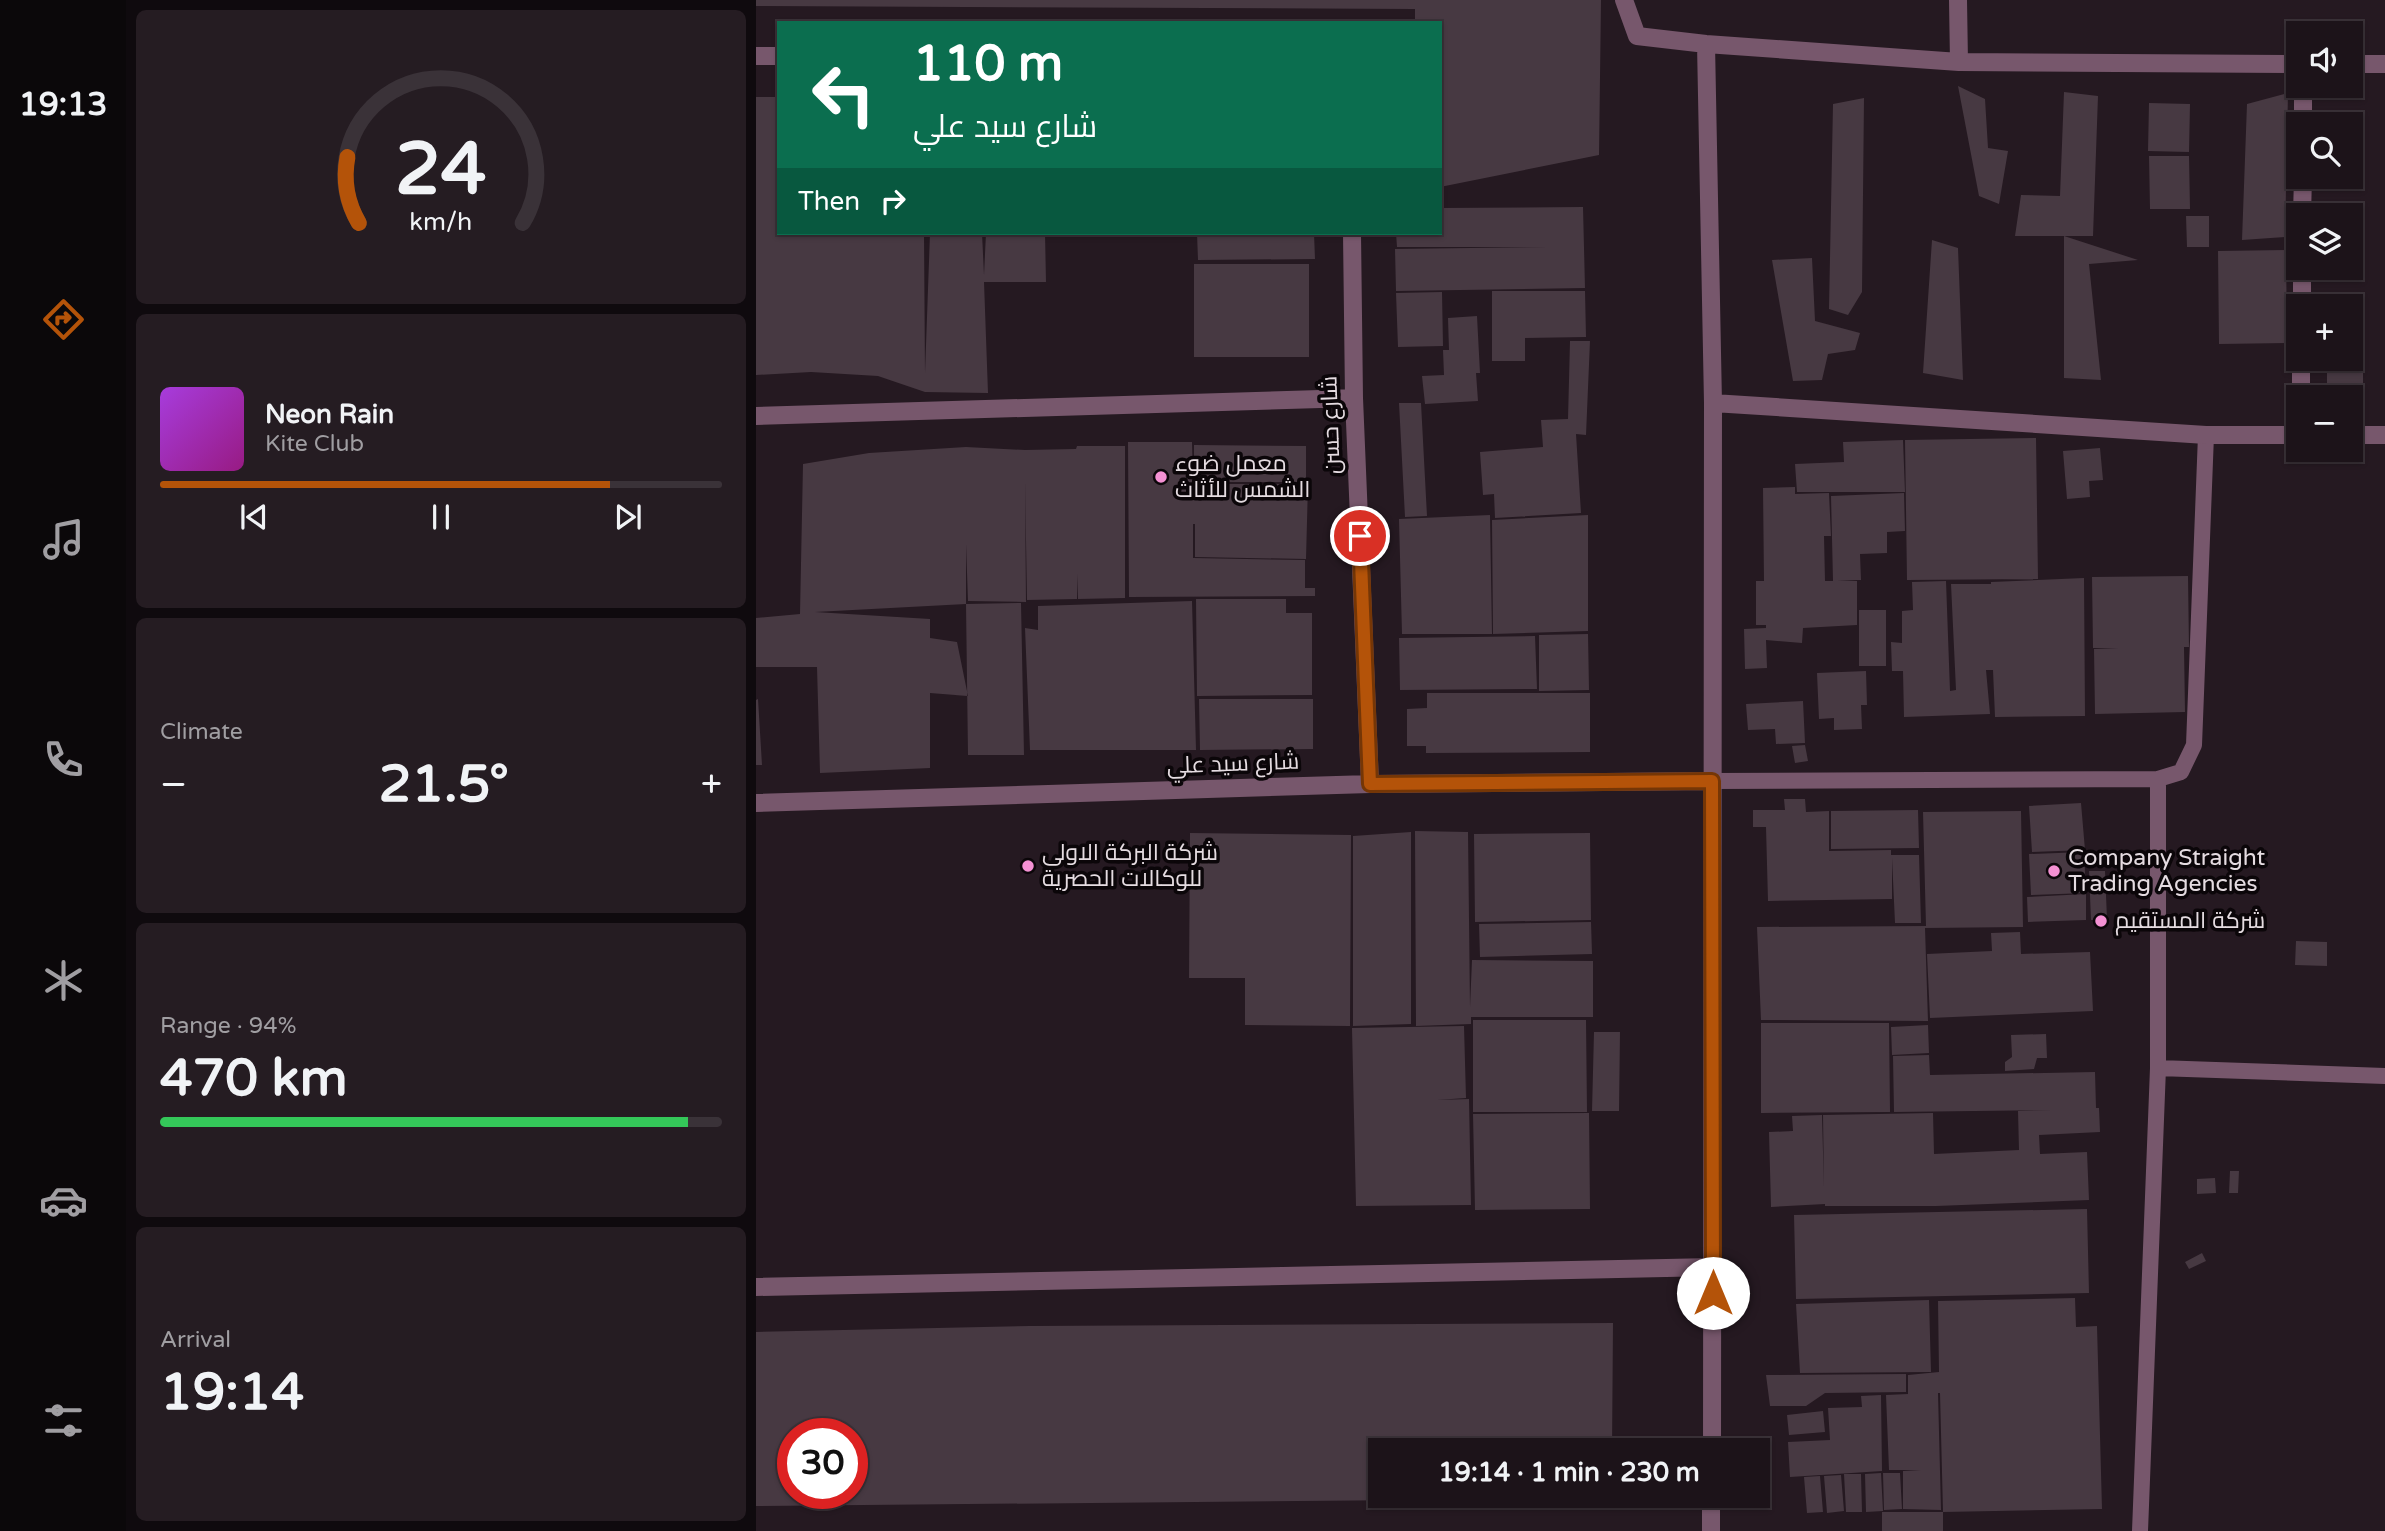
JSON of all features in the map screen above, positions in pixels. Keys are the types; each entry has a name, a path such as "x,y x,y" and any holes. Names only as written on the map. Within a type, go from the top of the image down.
{"street":[{"path":"1624,0 1637,36 1706,44 1959,62 2286,64"},
{"path":"1958,0 1959,62"},
{"path":"1706,44 1713,403 1712,1438"},
{"path":"756,56 777,56"},
{"path":"2363,64 2385,64"},
{"name":"شارع حسن","path":"1352,235 1354,398 1370,784"},
{"path":"756,416 1354,398"},
{"path":"1713,403 2206,435 2286,435"},
{"path":"2363,435 2385,435"},
{"name":"شارع سيد علي","path":"756,803 1370,784 1712,781"},
{"path":"756,1287 1713,1267"},
{"path":"1711,1531 1712,1508"}],"lane":[{"path":"1712,781 2158,779 2181,772 2194,745 2206,435"},
{"path":"2140,1531 2158,1068 2158,779"},
{"path":"2158,1068 2385,1076"}],"building":[{"path":"756,0 1601,0 1599,155 1442,187 1442,21 1415,21 1415,9 756,6"},
{"path":"1958,86 1985,99 1988,148 2008,151 1999,204 1979,196"},
{"path":"2064,92 2098,96 2093,236 2015,236 2021,195 2060,196"},
{"path":"2286,94 2288,98 2285,237 2242,240 2247,104"},
{"path":"756,97 777,97 777,235 924,235 925,373 930,235 982,235 984,275 986,235 1045,235 1046,282 984,282 988,393 925,392 878,376 811,372 756,375"},
{"path":"1864,98 1862,292 1848,315 1829,309 1833,104"},
{"path":"2149,103 2190,104 2189,152 2148,151"},
{"path":"2149,156 2189,156 2190,209 2150,209"},
{"path":"1583,207 1585,288 1396,291 1395,249 1549,247 1397,247 1396,235 1442,235 1442,208"},
{"path":"2186,216 2209,216 2209,247 2187,247"},
{"path":"1197,235 1314,235 1315,259 1198,260"},
{"path":"2064,236 2138,260 2089,264 2101,380 2064,378"},
{"path":"1932,240 1958,248 1963,380 1923,373"},
{"path":"2286,250 2286,343 2219,344 2218,251"},
{"path":"1812,258 1815,321 1860,333 1855,350 1828,354 1822,380 1793,381 1772,260"},
{"path":"1194,264 1309,264 1309,357 1194,357"},
{"path":"1492,291 1585,291 1586,337 1525,338 1525,361 1492,361"},
{"path":"1442,292 1443,346 1398,347 1396,293"},
{"path":"1477,316 1480,373 1476,373 1478,401 1425,404 1422,376 1444,375 1443,350 1449,350 1448,318"},
{"path":"1570,341 1590,341 1586,435 1576,434 1581,513 1495,518 1494,494 1483,495 1480,452 1543,447 1541,420 1568,419"},
{"path":"2327,371 2363,371 2363,385 2327,385"},
{"path":"1399,403 1421,403 1427,516 1405,517"},
{"path":"2036,438 2038,579 1907,580 1905,440"},
{"path":"1903,440 1905,492 1797,492 1795,464 1844,462 1843,442"},
{"path":"1128,442 1192,442 1193,484 1308,484 1306,559 1195,557 1195,524 1193,558 1305,560 1305,588 1315,588 1315,596 1129,597"},
{"path":"1194,445 1306,446 1306,482 1194,482"},
{"path":"1077,446 1125,446 1125,598 1078,599 1077,574 1077,599 1027,600 1025,481 1026,602 968,601 966,544 966,604 815,612 930,619 930,638 957,642 968,696 930,693 930,768 820,773 817,667 756,667 756,618 800,614 803,464 869,453 966,447 1076,449"},
{"path":"2100,448 2103,480 2089,481 2090,497 2067,499 2063,451"},
{"path":"1795,487 1795,494 1829,493 1831,536 1824,536 1825,581 1833,581 1831,496 1904,493 1905,531 1887,532 1887,553 1860,554 1861,580 1837,580 1857,581 1857,625 1803,628 1802,643 1766,640 1767,668 1745,669 1744,629 1766,628 1766,625 1756,625 1756,581 1764,581 1763,488"},
{"path":"1490,515 1492,634 1402,634 1399,519"},
{"path":"1588,515 1588,631 1493,634 1492,520"},
{"path":"2188,576 2189,647 2184,647 2185,712 2095,714 2094,649 2118,648 2093,648 2092,577"},
{"path":"2084,578 2085,716 1995,717 1993,670 1986,670 1990,714 1904,717 1903,671 1892,671 1891,642 1902,643 1902,611 1913,610 1912,582 1946,581 1950,691 1956,690 1951,584"},
{"path":"1196,599 1286,599 1286,613 1312,613 1312,695 1197,696"},
{"path":"1192,601 1196,750 1030,750 1025,628 1038,630 1038,606"},
{"path":"1021,603 1024,755 968,755 966,604"},
{"path":"1859,610 1886,610 1886,666 1859,666"},
{"path":"1588,634 1589,690 1539,691 1539,635"},
{"path":"1535,636 1537,689 1400,690 1399,638"},
{"path":"1866,671 1867,705 1861,705 1862,729 1834,730 1834,718 1819,719 1817,673"},
{"path":"1427,693 1590,693 1590,752 1426,753 1426,746 1407,746 1407,709 1427,708"},
{"path":"758,699 762,765 756,765"},
{"path":"1199,699 1313,699 1313,749 1200,750"},
{"path":"1803,701 1805,743 1776,744 1775,729 1748,730 1746,704"},
{"path":"1805,745 1808,761 1795,763 1792,746"},
{"path":"1784,799 1805,799 1806,812 1829,811 1829,851 1891,850 1891,855 1919,855 1921,923 1895,923 1892,858 1892,899 1768,901 1766,827 1753,827 1753,810 1785,810"},
{"path":"2081,803 2085,850 2032,852 2029,806"},
{"path":"1918,810 1919,848 1831,849 1831,811"},
{"path":"2021,811 2023,927 1925,928 1928,1021 1761,1020 1757,927 1926,926 1923,812"},
{"path":"1415,831 1468,832 1470,1007 1472,960 1593,961 1593,1017 1471,1017 1471,1024 1416,1026"},
{"path":"1411,832 1411,1024 1353,1026 1353,836"},
{"path":"1190,833 1351,835 1350,1026 1245,1025 1245,978 1189,978"},
{"path":"1590,833 1591,920 1475,922 1474,834"},
{"path":"2084,852 2086,893 2031,895 2029,854"},
{"path":"2089,871 2105,871 2107,919 2091,920"},
{"path":"2086,894 2086,920 2028,922 2027,897"},
{"path":"1591,922 1592,954 1480,957 1479,924"},
{"path":"2020,932 2021,954 2090,952 2093,1011 1930,1018 1927,954 1992,951 1991,933"},
{"path":"2296,941 2327,942 2327,966 2295,965"},
{"path":"1473,1020 1586,1020 1587,1112 1473,1112"},
{"path":"1761,1023 1889,1023 1890,1112 1761,1113"},
{"path":"1928,1025 1929,1053 1892,1055 1891,1027"},
{"path":"1464,1026 1466,1098 1437,1100 1469,1099 1471,1205 1356,1206 1352,1028"},
{"path":"1594,1032 1620,1032 1619,1111 1592,1111"},
{"path":"2046,1034 2047,1058 2037,1058 2034,1069 2005,1071 2005,1062 2012,1057 2011,1035"},
{"path":"1929,1055 1930,1075 2095,1072 2100,1132 2039,1135 2040,1154 2087,1152 2089,1200 1936,1206 1825,1204 1771,1207 1769,1132 1793,1131 1792,1116 1822,1115 1824,1188 1823,1115 1933,1113 1934,1154 2019,1150 2018,1111 2053,1110 1894,1112 1893,1056"},
{"path":"1589,1113 1590,1209 1475,1210 1473,1114"},
{"path":"2230,1171 2239,1171 2238,1193 2229,1193"},
{"path":"2215,1178 2216,1193 2197,1194 2197,1179"},
{"path":"2087,1209 2089,1293 1796,1299 1794,1215"},
{"path":"2202,1253 2206,1261 2189,1269 2185,1262"},
{"path":"2075,1298 2076,1327 2097,1326 2102,1509 1943,1512 1938,1393 1941,1510 1903,1509 1903,1471 1921,1470 1889,1470 1886,1395 1908,1394 1908,1375 1939,1372 1938,1301"},
{"path":"1929,1300 1931,1372 1800,1373 1796,1304"},
{"path":"1613,1323 1612,1438 1368,1438 1368,1500 868,1505 868,1418 777,1418 777,1506 756,1506 756,1332 1030,1326"},
{"path":"1906,1374 1906,1392 1825,1393 1806,1406 1770,1406 1766,1375"},
{"path":"1881,1395 1882,1471 1790,1477 1788,1442 1830,1440 1828,1408 1862,1407 1861,1396"},
{"path":"1823,1411 1825,1432 1789,1435 1787,1415"},
{"path":"1881,1473 1883,1511 1866,1512 1865,1474"},
{"path":"1883,1473 1900,1473 1902,1509 1884,1510"},
{"path":"1844,1474 1861,1474 1862,1512 1846,1512"},
{"path":"1841,1475 1844,1511 1827,1513 1824,1476"},
{"path":"1820,1476 1823,1512 1807,1513 1804,1477"},
{"path":"1882,1512 1943,1512 1943,1531 1882,1531"}],"place":[{"name":"معمل ضوء الشمس للأثاث","path":"1161,477"},
{"name":"شركة البركة الاولى للوكالات الحصرية","path":"1028,866"},
{"name":"Company Straight Trading Agencies","path":"2054,871"},
{"name":"شركة المستقيم","path":"2101,921"}],"route":[{"path":"1360,536 1370,784 1712,781 1713,1293"}]}
